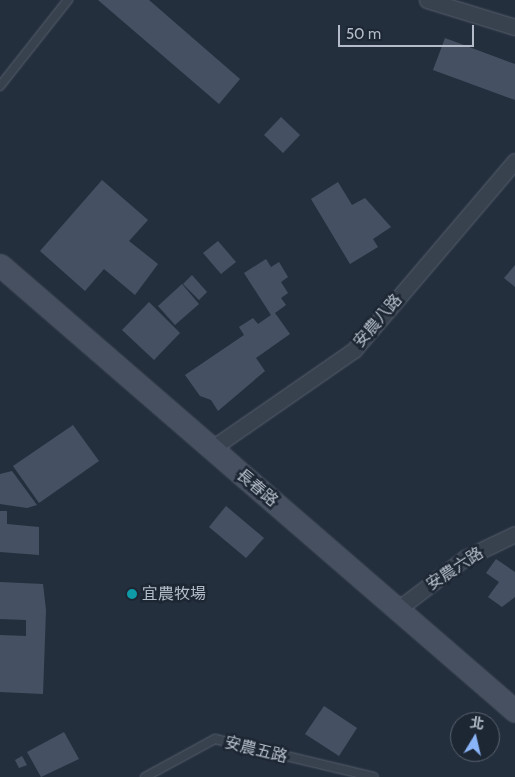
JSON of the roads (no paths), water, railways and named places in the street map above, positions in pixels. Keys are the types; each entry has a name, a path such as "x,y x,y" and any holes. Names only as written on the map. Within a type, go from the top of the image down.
{"street":[{"path":"428,0 515,27"},
{"name":"安農八路","path":"211,449 354,350 515,161"},
{"name":"長春路","path":"3,274 398,608 515,711"},
{"name":"安農六路","path":"398,608 465,558 515,534"}],"lane":[{"path":"0,86 68,0"},
{"name":"安農五路","path":"145,777 215,740 374,777"}],"place":[{"name":"宜農牧場","path":"132,594"}]}
